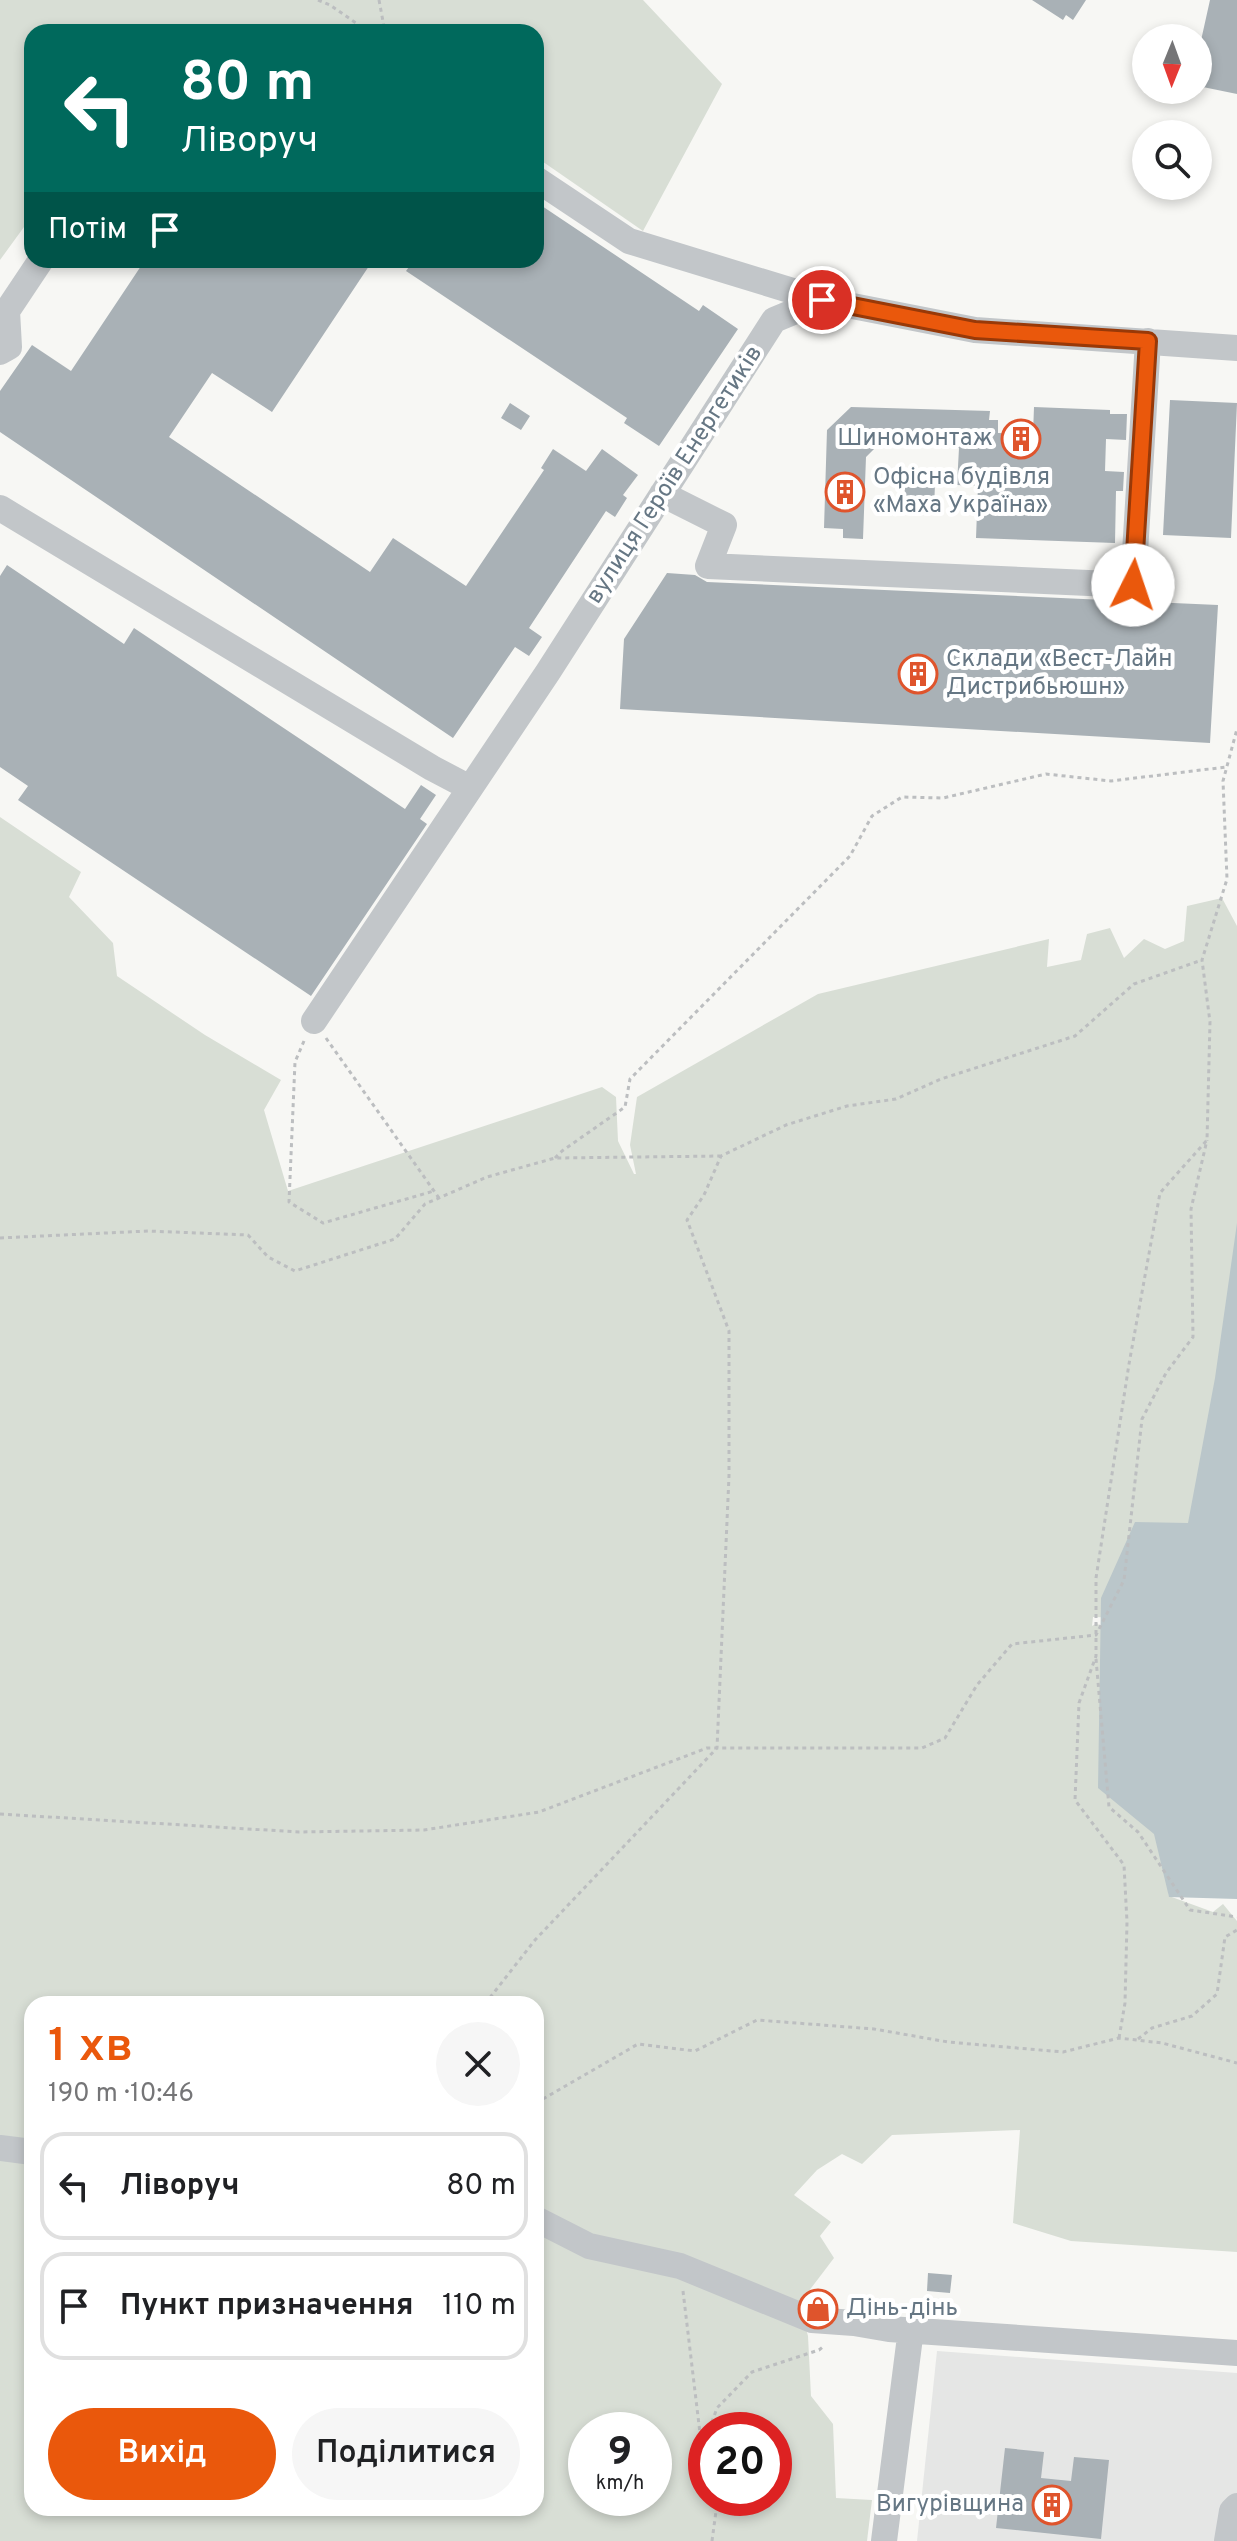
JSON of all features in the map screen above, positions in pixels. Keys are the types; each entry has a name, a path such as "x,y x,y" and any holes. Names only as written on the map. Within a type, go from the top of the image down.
{"street":[{"path":"544,184 629,241 822,300 975,330 1237,348"},
{"path":"0,352 9,347 7,311 36,268"},
{"name":"вулиця Героїв Енергетиків","path":"314,1021 548,672 774,320 822,300"},
{"path":"662,494 724,525 708,566 1133,585 1148,341"},
{"path":"0,508 470,788"},
{"path":"0,2148 24,2151"},
{"path":"544,2223 589,2246 680,2266 812,2320 1237,2353"},
{"path":"884,2541 897,2325"},
{"path":"1227,2541 1232,2511 1237,2506"}],"path":[{"path":"318,0 357,24"},
{"path":"379,0 384,24"},
{"path":"1096,1635 1124,1580 1142,1419 1166,1373 1193,1337 1191,1209 1207,1140 1210,1022 1202,960 1227,879 1223,781 1237,729"},
{"path":"555,1158 625,1107 630,1079 850,856 872,816 902,797 943,798 1046,774 1111,781 1226,767"},
{"path":"0,1238 148,1231 248,1235 268,1257 295,1271 395,1239 425,1204 487,1177 555,1158 721,1156 786,1125 847,1106 896,1099 941,1079 1075,1036 1134,984 1202,960"},
{"path":"434,1191 323,1223 289,1202 295,1062 314,1021 439,1198"},
{"path":"1207,1140 1160,1193 1129,1364 1096,1578 1096,1656 1109,1807 1138,1832 1190,1910 1237,1917"},
{"path":"491,1996 535,1940 717,1748 729,1476 729,1331 687,1220 704,1195 721,1156"},
{"path":"0,1814 299,1832 424,1830 539,1812 707,1748 922,1748 945,1738 977,1685 1012,1644 1096,1635"},
{"path":"1096,1656 1079,1703 1075,1800 1124,1865 1127,1936 1125,2003 1119,2038"},
{"path":"1135,2040 1152,2028 1192,2016 1217,1994 1225,1937 1237,1930"},
{"path":"544,2098 638,2044 695,2051 757,2020 874,2029 948,2042 1063,2052 1119,2038 1162,2043 1237,2063"},
{"path":"680,2266 697,2412"},
{"path":"716,2412 752,2372 819,2350 854,2323"},
{"path":"712,2541 715,2516"}],"shaded area":[{"path":"0,0 643,0 722,84 643,231 544,163 544,24 24,24 24,227 0,260"},
{"path":"0,817 81,872 69,897 113,943 117,976 205,1035 281,1080 264,1110 288,1191 602,1087 616,1097 618,1141 636,1174 630,1145 637,1097 818,994 1049,939 1047,967 1081,960 1087,934 1110,928 1124,958 1144,939 1165,949 1184,941 1187,906 1222,898 1237,926 1237,1347 1233,1483 1130,1618 1093,1617 1092,1626 1097,1623 1116,1643 1158,1826 1169,1896 1213,1912 1223,1904 1237,1921 1237,2252 1071,2241 1013,2223 1020,2130 892,2135 862,2164 842,2154 817,2170 794,2195 831,2222 820,2236 834,2258 799,2304 808,2336 811,2396 833,2424 836,2498 872,2500 867,2541 0,2541"},
{"path":"1237,1223 1237,1899 1169,1897 1154,1834 1098,1788 1101,1598 1135,1522 1188,1523 1215,1378"},
{"path":"937,2351 1237,2373 1237,2541 917,2541"}],"building":[{"path":"1032,0 1086,0 1073,20 1066,15 1063,20"},
{"path":"1210,0 1237,0 1237,94 1212,89 1212,24 1205,24"},
{"path":"544,207 699,311 703,305 738,329 659,446 624,423 627,418 406,271 408,268 544,268"},
{"path":"140,268 368,268 272,412 212,373 169,437 370,572 393,538 466,586 544,470 541,468 553,449 586,471 602,449 638,475 623,495 627,498 615,517 606,511 529,628 542,637 529,656 515,647 453,738 0,432 0,391 32,345 71,371"},
{"path":"1170,400 1237,403 1231,538 1163,535"},
{"path":"510,403 530,416 521,430 501,418"},
{"path":"851,407 990,411 989,420 998,420 998,433 1033,434 1034,407 1110,410 1110,414 1127,414 1126,440 1106,439 1105,471 1124,472 1123,491 1116,491 1115,543 976,538 978,486 957,485 959,448 878,445 866,457 863,539 843,538 843,529 824,528 827,430"},
{"path":"905,483 935,484 934,509 904,508"},
{"path":"7,565 124,644 134,628 405,809 421,785 436,795 420,819 427,824 311,996 18,800 28,786 0,767 0,576"},
{"name":"Склади «Вест-Лайн Дистрибьюшн»","path":"667,573 695,575 707,582 1218,605 1210,743 620,709 624,639"},
{"path":"928,2273 952,2275 950,2293 927,2291"},
{"name":"Вигурівщина","path":"1005,2448 1044,2452 1041,2478 1071,2481 1074,2457 1109,2460 1101,2539 996,2528"}],"place":[{"name":"Шиномонтаж","path":"1021,439"},
{"name":"Офісна будівля «Маха Україна»","path":"845,492"},
{"name":"Склади «Вест-Лайн Дистрибьюшн»","path":"918,674"},
{"name":"Дінь-дінь","path":"818,2309"},
{"name":"Вигурівщина","path":"1052,2505"}],"route":[{"path":"822,300 975,330 1148,341 1133,585"}]}
